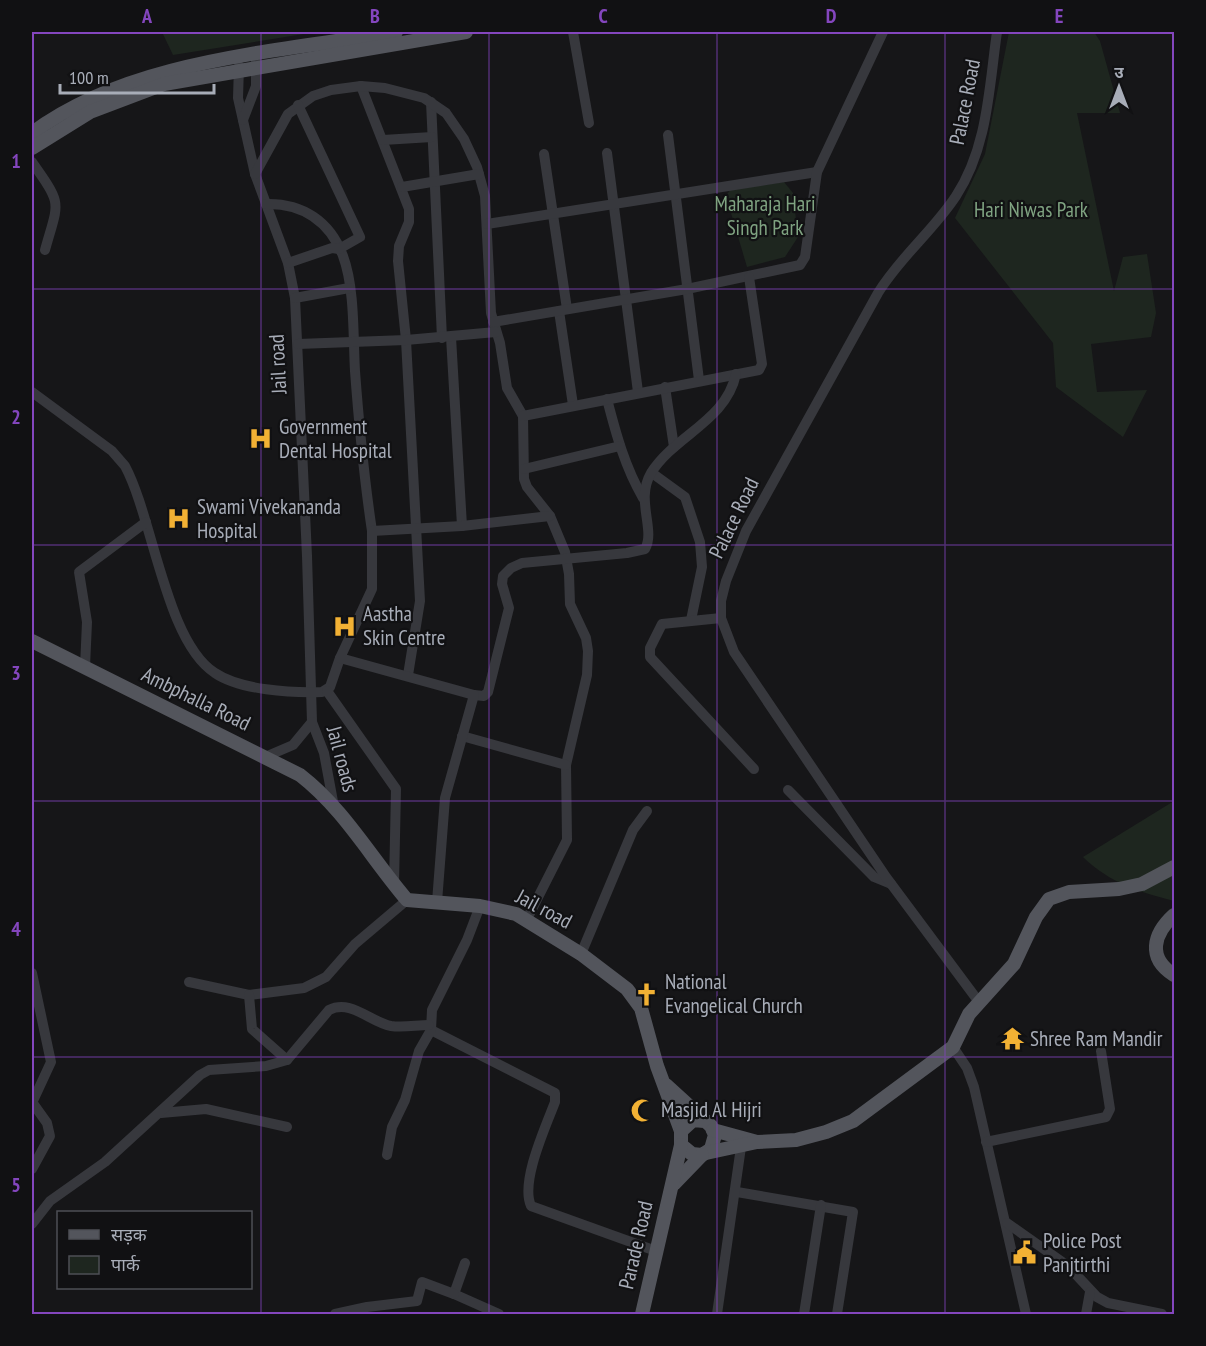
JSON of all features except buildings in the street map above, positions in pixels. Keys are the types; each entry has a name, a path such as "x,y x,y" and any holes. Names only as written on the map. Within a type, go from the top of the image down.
{"main road":[{"path":"257,61 396,32"},
{"path":"32,133 46,122 114,89 162,73 466,32"},
{"path":"32,148 90,112 164,84 239,64"},
{"name":"Ambphalla Road","path":"32,641 300,775 334,807"},
{"path":"334,807 407,900"},
{"path":"758,1142 688,1122 681,1138 687,1152 704,1154 758,1142 796,1140 853,1122 953,1047 969,1014 1014,964 1036,916 1049,899 1069,892 1119,889 1142,884 1174,867"},
{"name":"Jail road","path":"407,900 506,910 527,919 581,954 627,989 636,1000 681,1138"},
{"path":"1174,915 1159,932 1156,945 1160,962 1174,975"},
{"path":"665,1084 708,1126 713,1144 673,1186"},
{"name":"Parade Road","path":"642,1314 673,1186 681,1138"}],"street":[{"path":"573,32 589,123"},
{"path":"298,344 353,344 447,337 563,310 687,289 796,267 803,262 816,172 883,32"},
{"name":"Palace Road","path":"979,1002 891,884 734,652 721,618 726,581 746,531 878,293 891,273 941,216 966,180 984,127 997,32"},
{"path":"243,120 256,86 257,61"},
{"name":"Jail road","path":"239,64 238,98 255,174 288,263 295,298 308,556 312,722"},
{"path":"361,86 402,187 410,215 399,246 398,261 406,340 420,601 408,675"},
{"path":"255,174 281,123 298,105 331,90 361,86 406,92 430,102 455,124 479,174 485,196 488,283 495,327 507,388 524,416 524,470 527,487 550,516 568,559 570,604 586,638 588,657 584,693 566,765 567,840 527,919"},
{"path":"430,102 462,526"},
{"path":"288,263 332,248 339,249 358,239 360,231 298,105"},
{"path":"668,135 699,380"},
{"path":"383,140 432,137"},
{"path":"607,153 624,299 638,393"},
{"path":"544,154 553,213 573,405"},
{"path":"32,162 56,199 56,211 45,250"},
{"path":"487,224 614,202 816,172"},
{"path":"402,187 479,174"},
{"path":"266,204 292,206 312,214 326,227 345,264 349,288 360,452 372,531 372,589 327,691"},
{"path":"524,416 762,368 749,277"},
{"path":"295,298 349,288"},
{"path":"340,658 484,696 488,692 509,608 502,584 503,576 518,564 645,549 647,539 645,487 652,472 674,447 722,407 731,391 736,374"},
{"path":"665,387 674,447"},
{"path":"32,392 112,451 131,477 178,620 203,664 228,681 244,685 310,692 327,691"},
{"path":"607,399 631,476 644,499"},
{"path":"524,470 620,446"},
{"path":"652,472 685,497 699,542 702,567 691,620"},
{"path":"372,531 462,526 550,516"},
{"path":"85,668 87,622 79,572 146,522"},
{"path":"721,618 662,624 650,648 650,657 754,769"},
{"path":"327,691 396,789 394,885"},
{"path":"437,902 445,798 474,695"},
{"path":"265,757 293,745 312,722"},
{"name":"Jail roads","path":"312,722 324,753 334,807"},
{"path":"462,736 566,765"},
{"path":"788,790 874,877 891,884"},
{"path":"581,954 633,830 647,811"},
{"path":"189,982 249,995 295,991 321,981 355,944 407,900"},
{"path":"387,1155 394,1124 405,1100 419,1051 430,1028 432,1010 467,940 480,906"},
{"path":"1159,932 1174,930"},
{"path":"32,973 51,1062 32,1103 47,1123 51,1136 32,1169"},
{"path":"249,995 252,1029 287,1060"},
{"path":"32,1224 50,1201 105,1162 204,1072 267,1066 287,1060 329,1010 335,1007 348,1007 393,1026 430,1028 555,1093 555,1102 535,1157 529,1191 531,1206 656,1251"},
{"path":"953,1047 968,1068 974,1087 1026,1314"},
{"path":"986,1142 1106,1117 1110,1109 1101,1051"},
{"path":"161,1113 206,1109 287,1127"},
{"path":"717,1314 737,1192 741,1147"},
{"path":"737,1192 851,1210 854,1215 837,1314"},
{"path":"804,1314 821,1205"},
{"path":"1007,1223 1068,1266 1090,1292 1108,1303 1162,1314"},
{"path":"454,1294 465,1263"},
{"path":"335,1314 367,1307 417,1301 420,1284 426,1281 499,1314"},
{"path":"1086,1314 1090,1292"}],"green space":[{"path":"162,32 316,32 173,55"},
{"name":"Hari Niwas Park","path":"1009,32 1094,32 1100,41 1120,113 1077,113 1114,291 1123,257 1147,254 1156,313 1151,337 1091,344 1097,392 1147,390 1123,437 1056,387 1053,343 955,218 985,154"},
{"name":"Maharaja Hari Singh Park","path":"784,182 793,193 798,237 785,257 747,267 726,196 730,190"},
{"path":"1174,801 1174,901 1114,880 1083,857"}],"place":[{"name":"Government Dental Hospital","path":"261,439"},
{"name":"Swami Vivekananda Hospital","path":"179,519"},
{"name":"Aastha Skin Centre","path":"345,626"},
{"name":"National Evangelical Church","path":"647,994"},
{"name":"Shree Ram Mandir","path":"1012,1039"},
{"name":"Masjid Al Hijri","path":"643,1110"},
{"name":"Police Post Panjtirthi","path":"1025,1253"}]}
